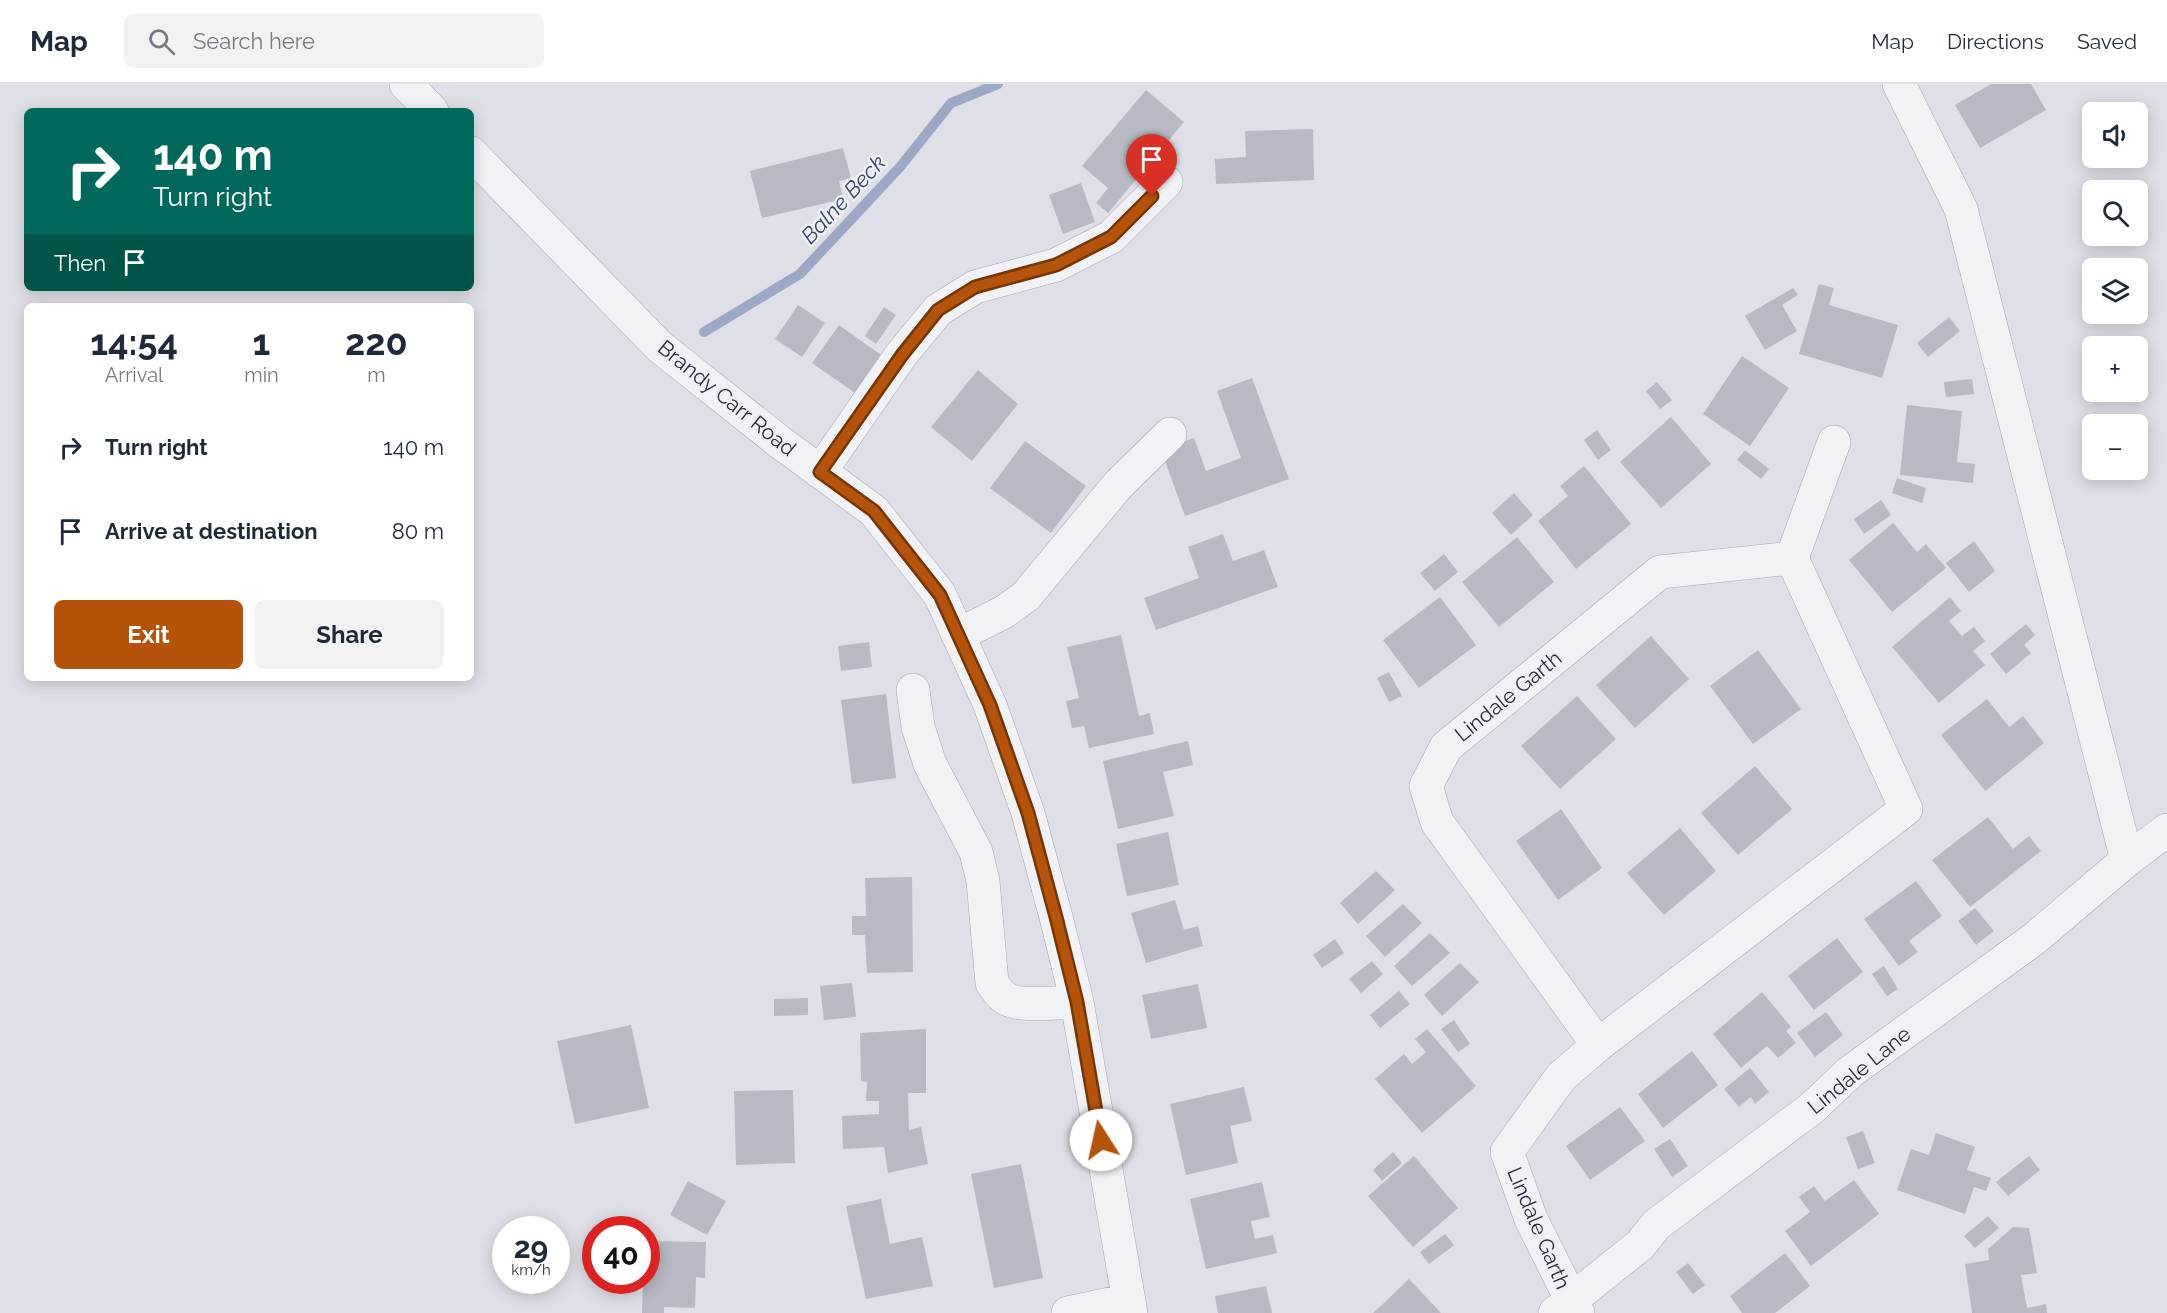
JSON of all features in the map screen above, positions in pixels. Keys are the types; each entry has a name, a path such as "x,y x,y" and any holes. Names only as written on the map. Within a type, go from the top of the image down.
{"street":[{"path":"406,84 429,108"},
{"path":"1899,84 1961,209 2127,860"},
{"name":"Brandy Carr Road","path":"474,156 660,347 820,472 874,511 940,595 990,705 1028,813 1077,1002 1130,1306"},
{"path":"820,472 902,355 938,310 975,287 1056,265 1111,237 1166,182"},
{"path":"958,635 1004,612 1026,596 1118,485 1170,434"},
{"path":"1792,558 1834,442"},
{"name":"Lindale Garth","path":"1568,1309 1531,1219 1507,1152 1561,1077 1598,1045 1906,808 1792,558 1660,572 1446,747 1426,786 1437,822 1598,1045"},
{"path":"913,690 918,727 930,764 976,852 983,881 992,983 1000,994 1010,1001 1077,1002"},
{"name":"Lindale Lane","path":"1568,1309 1640,1245 1656,1226 1812,1108 1850,1072 2034,939 2127,860 2167,830"},
{"path":"1068,1313 1130,1306"}],"building":[{"path":"1991,84 2031,84 2046,110 1980,148 1955,105"},
{"path":"1146,90 1184,122 1108,213 1096,203 1108,188 1082,166"},
{"path":"1313,129 1314,180 1216,184 1215,159 1246,157 1245,131"},
{"path":"843,148 851,178 839,181 843,199 762,218 750,171"},
{"path":"1081,183 1095,222 1063,234 1049,195"},
{"path":"1819,284 1834,288 1829,305 1898,325 1882,378 1799,354"},
{"path":"1793,288 1798,295 1782,305 1797,331 1765,350 1745,316"},
{"path":"798,305 825,323 802,357 775,339"},
{"path":"884,307 896,315 876,344 865,336"},
{"path":"1949,317 1960,331 1928,357 1917,343"},
{"path":"839,325 881,355 855,393 812,363"},
{"path":"1742,356 1789,388 1750,446 1703,414"},
{"path":"978,370 1018,404 972,461 931,427"},
{"path":"1252,378 1289,479 1185,516 1161,450 1194,438 1206,471 1241,458 1217,391"},
{"path":"1972,379 1974,394 1946,397 1944,382"},
{"path":"1657,382 1672,400 1660,409 1646,391"},
{"path":"1907,405 1962,411 1957,462 1975,464 1973,483 1900,475"},
{"path":"1671,417 1711,464 1661,508 1620,462"},
{"path":"1597,430 1611,450 1598,460 1584,440"},
{"path":"1025,441 1086,486 1051,533 990,488"},
{"path":"1745,450 1769,469 1761,479 1737,460"},
{"path":"1584,466 1631,524 1576,569 1538,521 1568,496 1560,486"},
{"path":"1897,478 1926,488 1922,503 1892,493"},
{"path":"1514,493 1533,515 1511,535 1492,513"},
{"path":"1881,500 1891,515 1864,534 1854,519"},
{"path":"1893,523 1917,552 1926,544 1946,568 1892,612 1849,560"},
{"path":"1223,534 1233,561 1264,550 1278,587 1156,630 1144,598 1199,578 1188,547"},
{"path":"1517,537 1554,582 1499,627 1462,582"},
{"path":"1974,541 1995,571 1969,592 1946,563"},
{"path":"1444,554 1458,572 1435,591 1420,573"},
{"path":"1440,597 1476,645 1419,688 1383,640"},
{"path":"1950,597 1961,611 1949,621 1962,636 1974,627 1985,641 1973,651 1985,665 1939,703 1892,647"},
{"path":"2026,624 2035,635 2024,645 2031,653 2006,674 1990,654"},
{"path":"1121,635 1139,716 1150,713 1154,734 1089,748 1084,726 1072,728 1066,701 1079,698 1067,647"},
{"path":"1651,636 1689,679 1635,728 1596,685"},
{"path":"869,642 872,667 841,671 838,646"},
{"path":"1758,650 1801,709 1753,744 1710,686"},
{"path":"1389,672 1402,696 1389,702 1377,678"},
{"path":"886,694 896,778 852,784 841,700"},
{"path":"1577,696 1616,739 1560,789 1521,746"},
{"path":"1987,699 2009,727 2023,716 2044,743 1985,791 1941,735"},
{"path":"1188,741 1193,765 1163,772 1174,816 1118,829 1103,761"},
{"path":"1755,766 1792,809 1738,855 1701,813"},
{"path":"1561,809 1602,868 1558,900 1516,841"},
{"path":"1988,817 2013,849 2029,836 2041,851 1970,907 1932,860"},
{"path":"1680,828 1716,871 1664,915 1627,873"},
{"path":"1168,832 1179,885 1127,896 1116,844"},
{"path":"1376,871 1395,890 1358,924 1340,903"},
{"path":"912,877 913,972 867,973 865,935 852,935 852,916 866,916 865,878"},
{"path":"1916,881 1942,916 1909,941 1918,952 1899,966 1864,919"},
{"path":"1175,900 1184,930 1198,926 1203,946 1146,963 1131,913"},
{"path":"1403,904 1422,923 1385,957 1366,936"},
{"path":"1975,908 1994,931 1976,945 1958,921"},
{"path":"1430,933 1450,953 1412,986 1394,966"},
{"path":"1837,938 1863,972 1814,1010 1788,976"},
{"path":"1335,939 1344,953 1322,968 1313,955"},
{"path":"1372,961 1383,974 1361,993 1349,979"},
{"path":"1460,963 1479,982 1442,1016 1424,995"},
{"path":"1884,966 1898,989 1887,996 1872,974"},
{"path":"852,983 856,1017 824,1020 820,986"},
{"path":"1198,984 1207,1028 1151,1039 1142,995"},
{"path":"1399,991 1410,1004 1380,1028 1370,1015"},
{"path":"1762,992 1791,1027 1786,1031 1796,1043 1778,1058 1767,1046 1741,1068 1713,1034"},
{"path":"808,998 808,1015 774,1016 774,999"},
{"path":"1826,1012 1843,1035 1815,1057 1797,1033"},
{"path":"1454,1020 1470,1044 1458,1052 1441,1029"},
{"path":"631,1025 649,1108 575,1124 557,1041"},
{"path":"926,1029 926,1093 908,1093 909,1130 921,1127 928,1164 888,1173 884,1147 843,1149 842,1116 879,1114 879,1101 866,1101 867,1082 861,1081 860,1033"},
{"path":"1427,1029 1476,1086 1422,1133 1375,1079 1404,1054 1412,1064 1426,1052 1415,1039"},
{"path":"1692,1051 1718,1085 1663,1128 1638,1094"},
{"path":"1750,1068 1769,1092 1755,1104 1751,1097 1739,1107 1724,1089"},
{"path":"1244,1087 1252,1121 1230,1126 1238,1163 1186,1175 1170,1104"},
{"path":"793,1090 795,1163 736,1165 734,1091"},
{"path":"1620,1107 1645,1141 1590,1180 1566,1146"},
{"path":"1863,1131 1875,1163 1858,1169 1846,1137"},
{"path":"1936,1133 1975,1147 1967,1170 1991,1178 1986,1191 1974,1187 1965,1214 1897,1190 1911,1149 1929,1155"},
{"path":"1670,1139 1688,1166 1672,1177 1654,1149"},
{"path":"1393,1152 1402,1163 1382,1181 1373,1170"},
{"path":"1414,1156 1458,1208 1413,1247 1368,1196"},
{"path":"2029,1156 2040,1170 2008,1196 1996,1182"},
{"path":"1021,1164 1043,1278 994,1288 971,1174"},
{"path":"1854,1180 1879,1214 1811,1266 1785,1231 1810,1212 1799,1197 1814,1186 1825,1201"},
{"path":"688,1181 726,1201 707,1235 670,1215"},
{"path":"1262,1182 1270,1217 1251,1221 1255,1239 1273,1235 1277,1253 1206,1269 1190,1199"},
{"path":"881,1199 890,1244 922,1237 933,1286 866,1299 846,1206"},
{"path":"1988,1216 1999,1228 1975,1248 1964,1236"},
{"path":"2013,1227 2029,1228 2037,1273 2021,1275 2027,1308 2046,1304 2047,1313 1972,1313 1965,1264 1989,1260 1988,1249"},
{"path":"1445,1234 1454,1245 1429,1264 1420,1252"},
{"path":"660,1241 706,1242 705,1278 696,1277 695,1308 664,1307 664,1313 642,1313 643,1294 660,1294"},
{"path":"1785,1253 1810,1286 1775,1313 1742,1313 1730,1296"},
{"path":"1688,1263 1705,1285 1693,1294 1676,1272"},
{"path":"1409,1279 1441,1313 1373,1313 1384,1303"},
{"path":"1266,1286 1272,1313 1218,1313 1215,1296"}],"waterway":[{"name":"Balne Beck","path":"704,332 800,274 900,167 951,103 998,84"}],"route":[{"path":"1101,1140 1077,1002 1056,917 1028,813 990,705 940,595 874,511 820,472 902,355 938,310 975,287 1056,265 1111,237 1152,196"}]}
